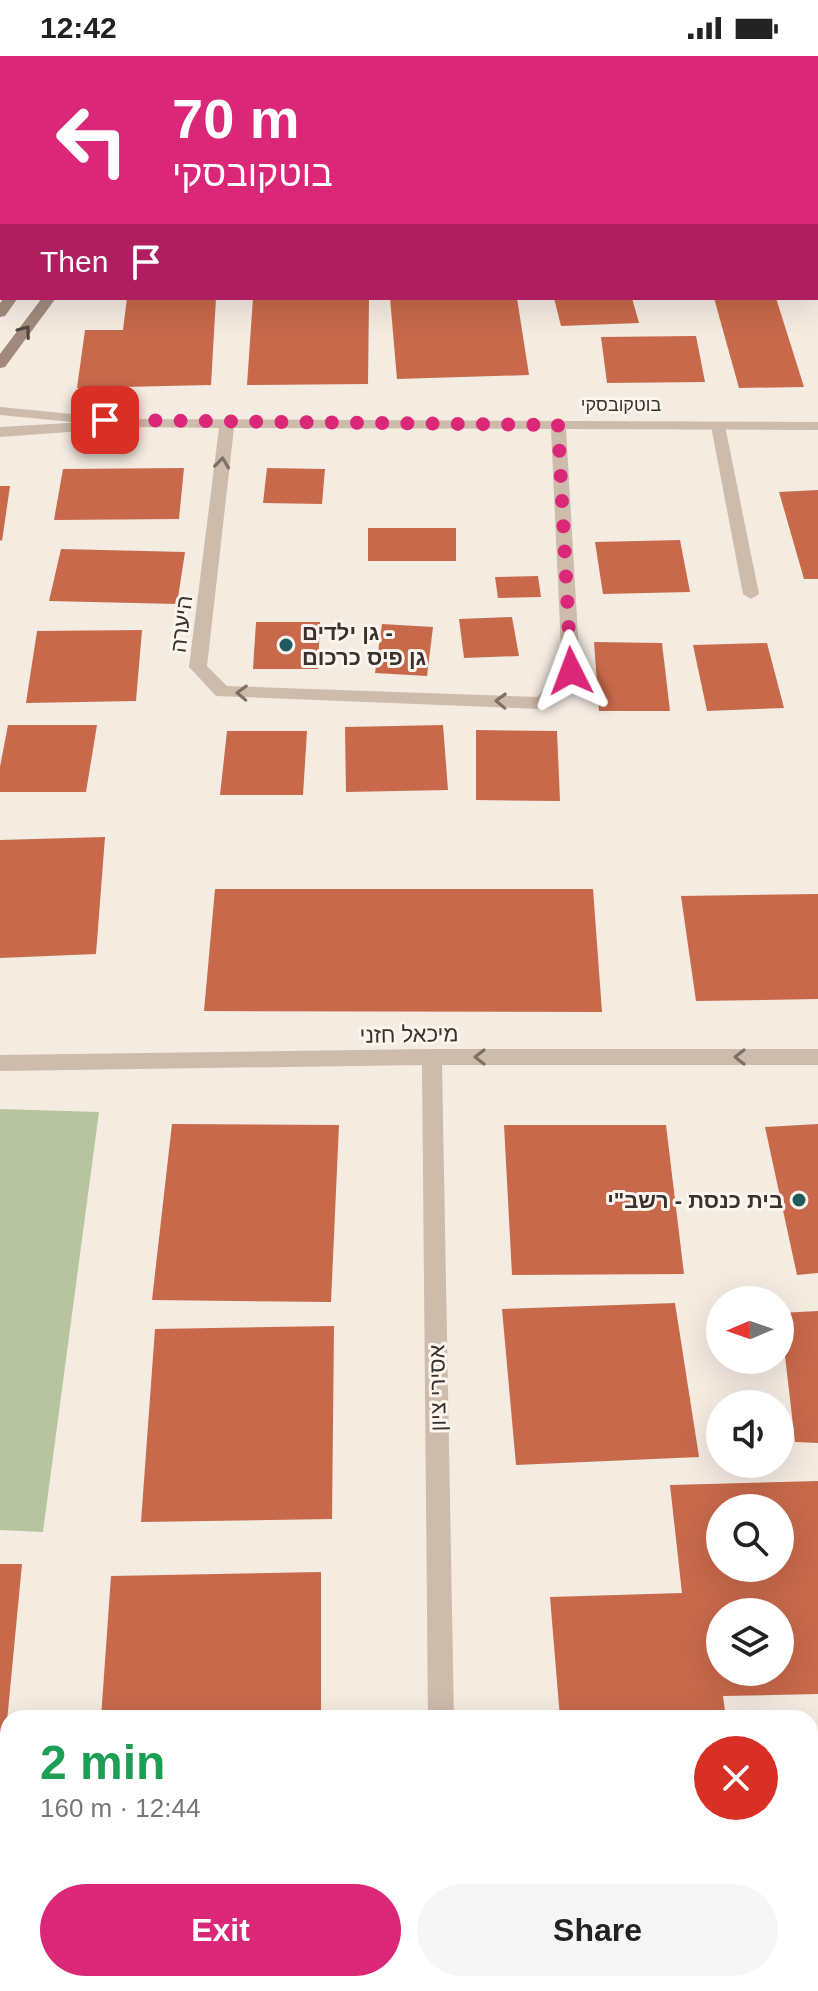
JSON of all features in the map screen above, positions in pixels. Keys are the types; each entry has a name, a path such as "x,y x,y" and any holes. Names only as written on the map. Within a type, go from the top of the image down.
{"main road":[{"path":"0,364 48,300"}],"street":[{"name":"בוטקובסקי","path":"0,411 136,423"},
{"name":"בוטקובסקי","path":"0,432 136,423 818,426"},
{"name":"היערה","path":"227,423 198,667 222,692 541,703 571,671 558,425"},
{"path":"718,426 751,594"},
{"name":"מיכאל חזני","path":"0,1063 432,1057 818,1057"},
{"name":"אסירי ציון","path":"432,1057 441,1710"}],"green space":[{"path":"0,1109 99,1112 43,1532 0,1530"}],"building":[{"path":"127,300 216,300 211,385 77,388 85,330 123,330"},
{"path":"253,300 369,300 368,384 247,385"},
{"path":"390,300 517,300 529,375 397,379"},
{"path":"554,300 633,300 639,323 561,326"},
{"path":"715,300 777,300 804,387 739,388"},
{"path":"696,336 705,382 607,383 601,337"},
{"path":"184,468 179,519 54,520 63,469"},
{"path":"267,468 325,469 322,504 263,503"},
{"path":"0,486 10,486 2,541 0,540"},
{"path":"818,490 818,579 804,579 779,492"},
{"path":"368,528 456,528 456,561 368,561"},
{"path":"680,540 690,592 603,594 595,542"},
{"path":"61,549 185,552 177,604 49,601"},
{"path":"538,576 541,597 498,598 495,577"},
{"path":"512,617 519,656 464,658 459,619"},
{"name":"גן ילדים - גן פיס כרכום","path":"256,622 320,622 318,669 253,669"},
{"path":"382,624 433,627 427,676 375,673"},
{"path":"142,630 136,701 26,703 37,631"},
{"path":"594,642 662,643 670,711 599,711"},
{"path":"767,643 784,708 707,711 693,645"},
{"path":"8,725 97,725 86,792 0,792 0,767"},
{"path":"443,725 448,790 346,792 345,727"},
{"path":"476,730 557,731 560,801 476,800"},
{"path":"227,731 307,731 303,795 220,795"},
{"path":"105,837 96,954 0,958 0,840"},
{"path":"215,889 593,889 602,1012 204,1011"},
{"path":"818,894 818,999 696,1001 681,896"},
{"path":"172,1124 339,1125 331,1302 152,1300"},
{"name":"בית כנסת - רשב\"י","path":"818,1124 818,1273 797,1275 765,1127"},
{"path":"504,1125 666,1125 684,1274 512,1275"},
{"path":"675,1303 699,1457 516,1465 502,1309"},
{"path":"818,1311 818,1443 795,1442 794,1390 789,1390 787,1374 794,1374 794,1312"},
{"path":"334,1326 332,1519 141,1522 155,1329"},
{"path":"818,1481 818,1694 723,1696 725,1710 559,1710 550,1597 682,1593 670,1485"},
{"path":"0,1564 22,1564 8,1710 0,1710"},
{"path":"321,1572 321,1710 102,1710 111,1576"}],"place":[{"name":"גן ילדים - גן פיס כרכום","path":"286,645"},
{"name":"בית כנסת - רשב\"י","path":"799,1200"}],"route":[{"path":"105,420 136,423 558,425 571,671"}]}
